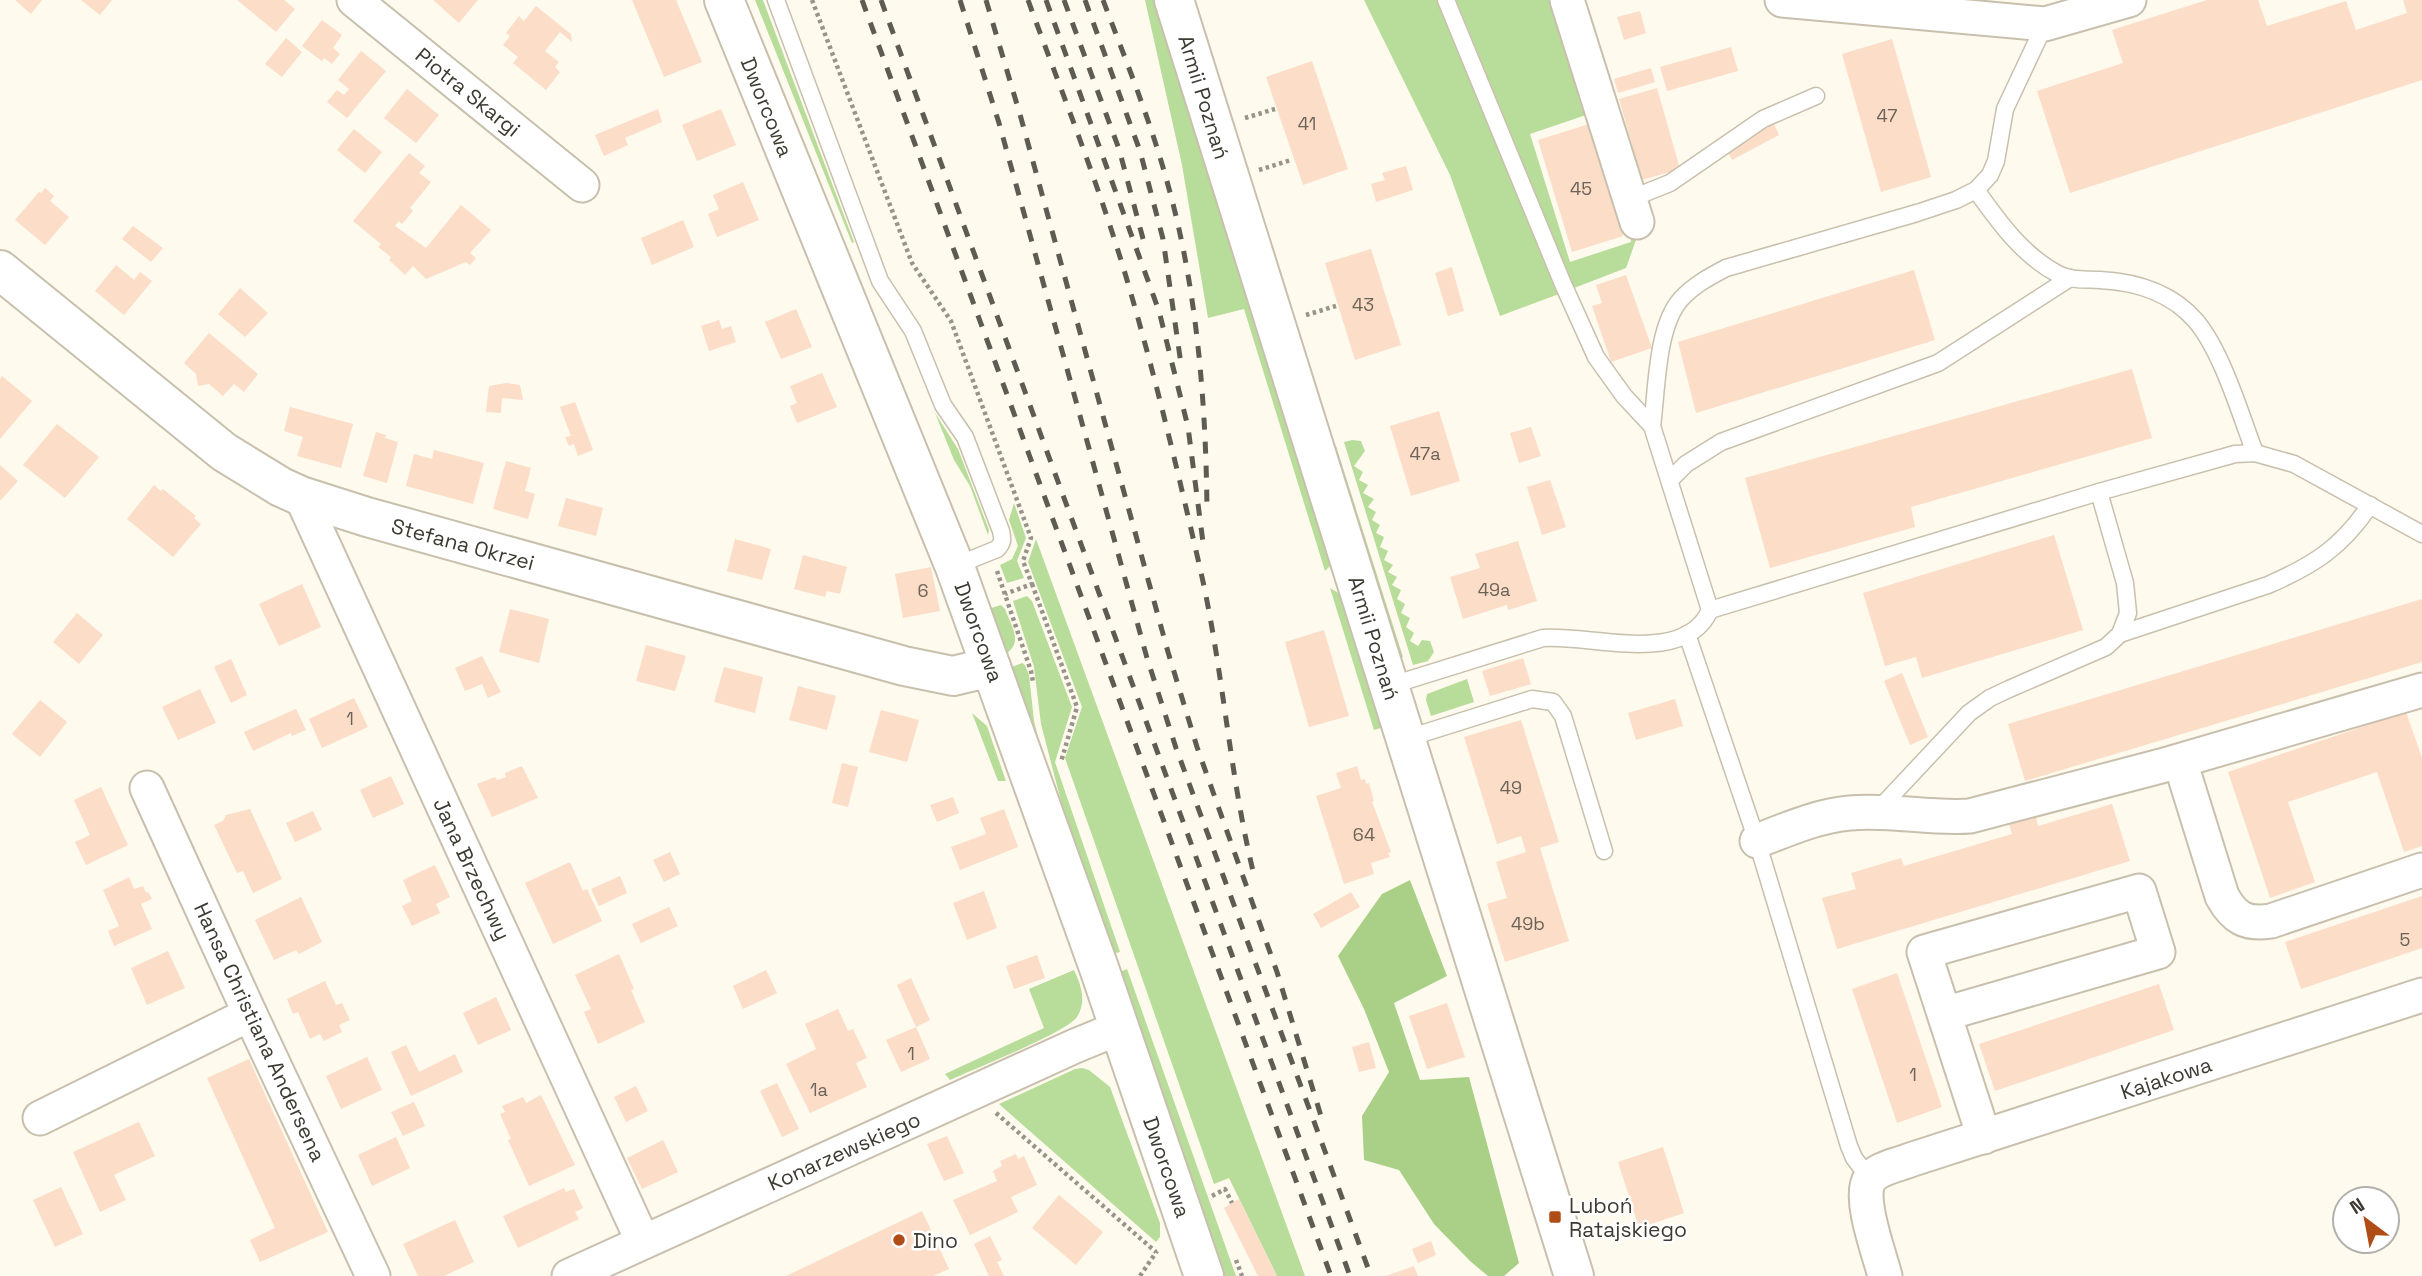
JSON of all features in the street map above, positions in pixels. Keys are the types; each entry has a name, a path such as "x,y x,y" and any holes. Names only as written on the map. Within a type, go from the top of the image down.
{"street":[{"name":"Piotra Skargi","path":"354,0 582,185"},
{"name":"Dworcowa","path":"724,0 955,567 1119,1028 1219,1264"},
{"name":"Armii Poznań","path":"1174,0 1574,1276"},
{"path":"1567,0 1633,211"},
{"path":"1782,0 2045,24 2129,0"},
{"name":"Stefana Okrzei","path":"0,270 224,452 300,496 380,521 904,666 953,676 991,667"},
{"name":"Jana Brzechwy","path":"300,496 643,1242"},
{"path":"1757,841 1830,815 1877,812 1969,816 2180,761 2422,690"},
{"path":"2180,761 2222,895 2229,908 2254,924 2422,870"},
{"name":"Hansa Christiana Andersena","path":"147,788 373,1276"},
{"path":"1944,1014 2158,952 2139,891 1924,952 1944,1014 1984,1137"},
{"name":"Kajakowa","path":"1870,1179 1910,1160 2422,995"},
{"path":"40,1118 250,1014"},
{"name":"Konarzewskiego","path":"569,1276 1119,1028"},
{"path":"1870,1179 1865,1198 1885,1276"}],"lane":[{"path":"776,0 880,281 913,331 943,405 965,437 1001,531 1003,539 997,549 955,567"},
{"path":"1389,686 1543,638 1560,637 1639,645 1661,642 1698,628 1710,610 1652,426 1624,396 1596,357 1571,303 1446,0"},
{"path":"1652,426 1663,339 1679,301 1700,282 1726,268 1917,213 1976,190 1990,175 1996,161 2005,110 2045,24"},
{"path":"1633,211 1763,119 1816,96"},
{"path":"1976,190 1996,218 2030,254 2059,275 2152,288 2179,305 2195,320 2208,339 2255,453"},
{"path":"1670,480 1686,464 1721,442 1938,363 2070,278"},
{"path":"1710,610 2099,492 2235,454 2255,453 2281,458 2422,534"},
{"path":"1877,812 1980,704 2045,672 2106,648 2120,634 2128,613 2125,583 2099,492"},
{"path":"2120,634 2288,577 2331,551 2357,525 2370,505"},
{"path":"1687,634 1757,841 1849,1146 1854,1158 1870,1179"},
{"path":"1405,739 1532,699 1553,702 1563,716 1604,851"}],"path":[{"path":"812,0 912,263 951,321 1031,538 1023,561 1077,707 1060,760 1064,770"},
{"path":"1239,120 1275,109"},
{"path":"1255,172 1291,160"},
{"path":"1300,317 1336,306"},
{"path":"1005,594 1032,584"},
{"path":"988,1106 1156,1252"},
{"path":"1216,1206 1212,1194 1225,1189 1232,1203"},
{"path":"1219,1264 1242,1276"}],"green space":[{"path":"755,0 763,0 854,242 852,243"},
{"path":"1145,0 1156,0 1201,141 1331,565 1325,571 1244,309 1208,318 1182,165"},
{"path":"1364,0 1438,0 1559,294 1500,316 1450,175"},
{"path":"1456,0 1557,0 1589,114 1530,134 1570,262 1631,242 1629,229 1641,226 1626,268 1574,288"},
{"path":"935,413 958,449 989,530 988,535 970,486 954,460"},
{"path":"1361,441 1365,451 1354,466 1363,472 1359,480 1368,485 1363,493 1374,499 1368,507 1376,512 1372,520 1380,525 1376,533 1384,537 1380,547 1388,551 1384,560 1393,565 1388,572 1397,577 1392,585 1401,590 1397,599 1405,604 1401,613 1410,618 1406,627 1414,633 1410,641 1418,646 1422,640 1430,641 1434,652 1428,661 1413,665 1344,442"},
{"path":"1336,446 1403,657 1398,659 1331,448"},
{"path":"1014,503 1026,538 1017,561 1024,578 1007,583 1000,565 1012,559 1018,546 1009,520"},
{"path":"1036,539 1305,1276 1277,1276 1229,1178 1214,1184 1065,758 1082,707 1028,562"},
{"path":"1330,588 1340,594 1384,727 1374,730"},
{"path":"1027,596 1032,601 1072,707 1055,762 1120,952 1109,955 1076,859 1041,724 1034,667 1013,601"},
{"path":"1001,605 1015,635 1013,646 1002,656 985,610"},
{"path":"1022,663 1029,675 1034,721 1054,805 1007,669"},
{"path":"1467,679 1474,702 1431,716 1427,694"},
{"path":"972,713 987,726 1006,781 998,781"},
{"path":"1410,880 1447,976 1394,1003 1420,1080 1469,1077 1519,1263 1504,1276 1488,1276 1470,1261 1434,1224 1399,1170 1364,1160 1362,1116 1389,1072 1364,1009 1338,956 1382,894"},
{"path":"1127,969 1236,1276 1223,1276 1117,973"},
{"path":"1074,970 1081,987 1082,999 1077,1017 1038,1041 950,1080 945,1074 1044,1028 1029,989"},
{"path":"1082,1068 1089,1070 1110,1087 1160,1223 1160,1237 1156,1242 999,1104"}],"building":[{"path":"15,0 42,0 31,14"},
{"path":"81,0 112,0 100,15"},
{"path":"237,0 284,0 295,9 276,32"},
{"path":"433,0 478,0 459,23"},
{"path":"632,0 676,0 702,62 664,77"},
{"path":"2207,0 2258,0 2267,26 2346,1 2356,30 2407,13 2403,0 2422,0 2422,80 2070,193 2037,91 2123,63 2112,30"},
{"path":"536,6 571,34 572,42 560,32 545,51 559,62 555,67 560,72 546,90 513,63 518,57 503,45 510,36 506,33 519,16 524,21"},
{"path":"1640,11 1646,33 1624,40 1617,17"},
{"path":"322,20 342,35 333,48 340,54 332,64 324,58 322,61 302,46"},
{"path":"286,38 302,52 282,77 265,64"},
{"path":"1892,39 1931,177 1881,192 1842,54"},
{"path":"1731,47 1738,71 1667,91 1660,67"},
{"path":"361,51 386,71 347,118 327,102 337,90 344,95 349,89 338,80"},
{"path":"1312,61 1348,169 1303,185 1266,77"},
{"path":"1651,68 1655,82 1618,93 1614,79"},
{"path":"1657,88 1680,169 1642,180 1619,99"},
{"path":"407,89 439,115 416,143 384,118"},
{"path":"658,109 662,122 625,138 628,145 604,156 595,135"},
{"path":"721,109 736,145 697,161 682,125"},
{"path":"1589,124 1623,236 1572,252 1538,140"},
{"path":"1774,124 1779,135 1732,160 1726,149"},
{"path":"354,129 382,152 365,173 337,150"},
{"path":"409,153 425,166 419,173 431,182 410,208 413,211 402,224 399,221 395,226 426,248 461,205 491,230 470,253 476,258 470,265 466,262 426,279 413,266 405,275 389,260 391,257 378,247 381,244 353,221"},
{"path":"1406,166 1413,190 1376,202 1371,184 1385,180 1382,173"},
{"path":"743,182 759,220 717,237 708,214 719,209 713,195"},
{"path":"45,188 54,196 50,201 69,217 45,245 15,220"},
{"path":"683,220 694,247 652,265 641,238"},
{"path":"133,226 163,248 151,262 122,239"},
{"path":"1371,249 1401,345 1355,360 1325,263"},
{"path":"116,265 134,280 140,272 152,281 124,315 95,291"},
{"path":"1452,267 1464,311 1448,316 1435,273"},
{"path":"1914,270 1935,340 1696,413 1678,342"},
{"path":"1626,275 1652,348 1611,362 1592,306 1602,303 1596,285"},
{"path":"240,288 268,313 245,337 218,314"},
{"path":"796,309 812,347 781,359 765,322"},
{"path":"719,320 722,329 731,326 736,342 709,351 701,326"},
{"path":"209,333 258,374 244,392 234,384 223,396 209,384 198,386 196,374 184,363"},
{"path":"2132,369 2152,438 1911,507 1915,527 1770,568 1745,478"},
{"path":"822,373 837,407 797,423 790,406 797,403 790,386"},
{"path":"2,376 32,401 0,439 0,379"},
{"path":"506,383 520,385 523,400 502,398 501,413 486,412 489,386"},
{"path":"575,402 593,450 578,456 574,444 569,446 565,437 571,436 560,407"},
{"path":"290,407 353,424 341,468 297,456 303,437 284,431"},
{"path":"1439,411 1460,481 1411,496 1390,426"},
{"path":"57,424 99,457 65,498 23,465"},
{"path":"1531,427 1541,456 1519,463 1510,433"},
{"path":"376,432 398,442 387,483 363,476"},
{"path":"434,450 484,463 473,504 406,486 414,454 432,459"},
{"path":"506,461 531,468 525,491 535,494 528,519 493,509"},
{"path":"0,465 18,481 0,501"},
{"path":"1550,480 1566,527 1542,535 1527,487"},
{"path":"154,485 161,491 163,489 196,516 194,518 201,524 173,557 127,519"},
{"path":"566,498 603,508 596,536 558,526"},
{"path":"2054,535 2083,630 1922,678 1916,657 1885,666 1863,593"},
{"path":"735,539 771,549 762,580 727,571"},
{"path":"1518,541 1537,601 1508,610 1507,605 1463,619 1450,577 1480,568 1475,554"},
{"path":"803,555 847,567 840,594 827,591 825,597 794,589"},
{"path":"931,567 940,611 903,618 895,574"},
{"path":"302,584 321,627 279,646 259,604"},
{"path":"2422,599 2422,662 2025,781 2008,724"},
{"path":"510,609 549,619 539,663 499,652"},
{"path":"77,613 103,635 79,664 53,642"},
{"path":"1324,630 1349,716 1309,727 1285,642"},
{"path":"646,645 686,656 675,691 636,681"},
{"path":"482,656 501,692 488,698 482,684 465,691 455,668"},
{"path":"1523,658 1531,684 1490,696 1482,671"},
{"path":"231,659 247,695 231,703 214,667"},
{"path":"724,667 763,677 755,713 714,702"},
{"path":"1902,673 1928,737 1910,745 1884,681"},
{"path":"798,686 836,696 827,730 789,720"},
{"path":"200,689 216,723 178,740 162,707"},
{"path":"354,698 368,727 322,748 309,719"},
{"path":"1675,699 1683,726 1636,740 1628,713"},
{"path":"40,700 67,722 40,757 12,734"},
{"path":"296,709 306,730 292,736 291,733 253,751 244,732"},
{"path":"881,710 919,720 907,762 869,752"},
{"path":"2406,712 2422,758 2422,846 2404,852 2377,772 2288,802 2315,882 2270,898 2228,772"},
{"path":"1521,720 1559,842 1540,848 1569,941 1505,962 1487,904 1507,898 1496,862 1526,852 1521,836 1497,844 1464,737"},
{"path":"842,763 858,767 848,807 832,803"},
{"path":"522,766 538,798 492,817 477,784 495,777 497,780 506,777 505,773"},
{"path":"1357,766 1361,780 1365,779 1366,784 1369,783 1374,801 1372,802 1391,852 1388,853 1390,857 1371,863 1374,874 1344,884 1316,796 1341,788 1336,773"},
{"path":"391,776 404,804 373,818 360,790"},
{"path":"101,787 128,845 86,865 75,842 90,835 74,800"},
{"path":"953,797 959,813 937,822 930,805"},
{"path":"2112,804 2130,861 1837,949 1822,898 1856,889 1851,873 1901,858 1904,866 2012,834 2009,824 2036,816 2038,826"},
{"path":"250,809 282,879 253,893 243,871 237,873 214,825 223,821 226,815"},
{"path":"1004,809 1018,847 960,870 951,847 986,834 980,818"},
{"path":"313,811 322,830 295,842 286,823"},
{"path":"670,852 680,874 664,882 653,860"},
{"path":"570,862 583,891 587,889 602,921 553,944 525,883"},
{"path":"435,865 450,897 436,904 440,913 412,926 402,906 412,901 403,880"},
{"path":"620,876 627,893 599,906 591,889"},
{"path":"129,877 134,889 143,886 152,899 141,904 152,929 114,946 108,931 119,926 103,890"},
{"path":"984,891 997,928 967,940 953,903"},
{"path":"1351,892 1360,907 1321,928 1313,914"},
{"path":"2422,896 2422,948 2301,989 2285,942"},
{"path":"301,897 322,942 299,954 296,950 274,960 255,920"},
{"path":"669,907 678,926 641,943 632,924"},
{"path":"168,951 185,988 147,1005 131,968"},
{"path":"619,954 645,1022 598,1044 584,1012 591,1009 575,975"},
{"path":"1037,955 1045,978 1014,989 1006,966"},
{"path":"766,970 777,993 743,1009 733,986"},
{"path":"1897,973 1942,1107 1897,1123 1852,989"},
{"path":"911,978 930,1020 916,1027 897,985"},
{"path":"325,981 336,1005 342,1003 350,1020 339,1025 342,1032 324,1041 320,1034 310,1039 298,1012 293,1014 287,999"},
{"path":"2159,984 2174,1030 1995,1091 1979,1044"},
{"path":"496,997 511,1030 478,1045 463,1013"},
{"path":"1447,1003 1465,1057 1427,1069 1409,1016"},
{"path":"838,1009 848,1031 853,1029 867,1058 856,1063 867,1087 810,1113 786,1064 816,1049 805,1024"},
{"path":"916,1027 930,1059 901,1072 886,1040"},
{"path":"1369,1042 1376,1068 1359,1072 1352,1047"},
{"path":"406,1045 419,1072 455,1054 463,1072 411,1096 391,1052"},
{"path":"367,1057 382,1090 341,1109 326,1076"},
{"path":"249,1059 328,1232 260,1262 250,1240 275,1228 207,1078"},
{"path":"777,1083 799,1129 782,1137 760,1091"},
{"path":"636,1086 648,1111 626,1122 614,1097"},
{"path":"541,1095 575,1165 529,1186 508,1140 511,1139 500,1114 505,1112 502,1106 523,1097 526,1103"},
{"path":"414,1102 425,1126 403,1136 391,1112"},
{"path":"139,1122 155,1156 114,1175 126,1200 100,1212 73,1152"},
{"path":"947,1136 964,1173 944,1181 927,1144"},
{"path":"396,1137 410,1168 372,1186 358,1155"},
{"path":"663,1140 678,1172 642,1189 627,1158"},
{"path":"1663,1147 1684,1213 1639,1228 1618,1162"},
{"path":"1016,1154 1018,1159 1024,1156 1037,1185 1011,1197 1018,1212 970,1235 953,1200 997,1181 993,1171 1002,1166 1000,1161"},
{"path":"61,1187 83,1234 55,1247 33,1200"},
{"path":"564,1188 566,1192 574,1189 583,1208 575,1212 579,1219 518,1248 503,1216"},
{"path":"1059,1195 1103,1232 1076,1265 1032,1228"},
{"path":"1239,1199 1277,1276 1258,1276 1224,1208"},
{"name":"Dino","path":"922,1211 949,1269 933,1276 786,1276"},
{"path":"455,1220 474,1262 444,1276 418,1276 403,1244"},
{"path":"990,1236 1002,1260 997,1262 1004,1276 989,1276 974,1244"},
{"path":"1431,1241 1436,1255 1418,1263 1412,1249"},
{"path":"1414,1266 1418,1276 1386,1276"}],"railway":[{"path":"862,0 1331,1276"},
{"path":"881,0 1350,1276"},
{"path":"960,0 999,123 1147,658 1176,748 1371,1276"},
{"path":"986,0 1168,652 1197,747 1277,972 1321,1116"},
{"path":"1028,0 1104,209 1157,388 1208,606 1238,796 1253,871"},
{"path":"1046,0 1159,311 1188,427 1204,550"},
{"path":"1064,0 1119,149 1146,250"},
{"path":"1085,0 1140,151 1163,239 1181,364"},
{"path":"1103,0 1138,92 1178,224 1198,346 1205,429 1207,511"}],"place":[{"name":"Luboń Ratajskiego","path":"1555,1217"},
{"name":"Dino","path":"899,1240"}]}
